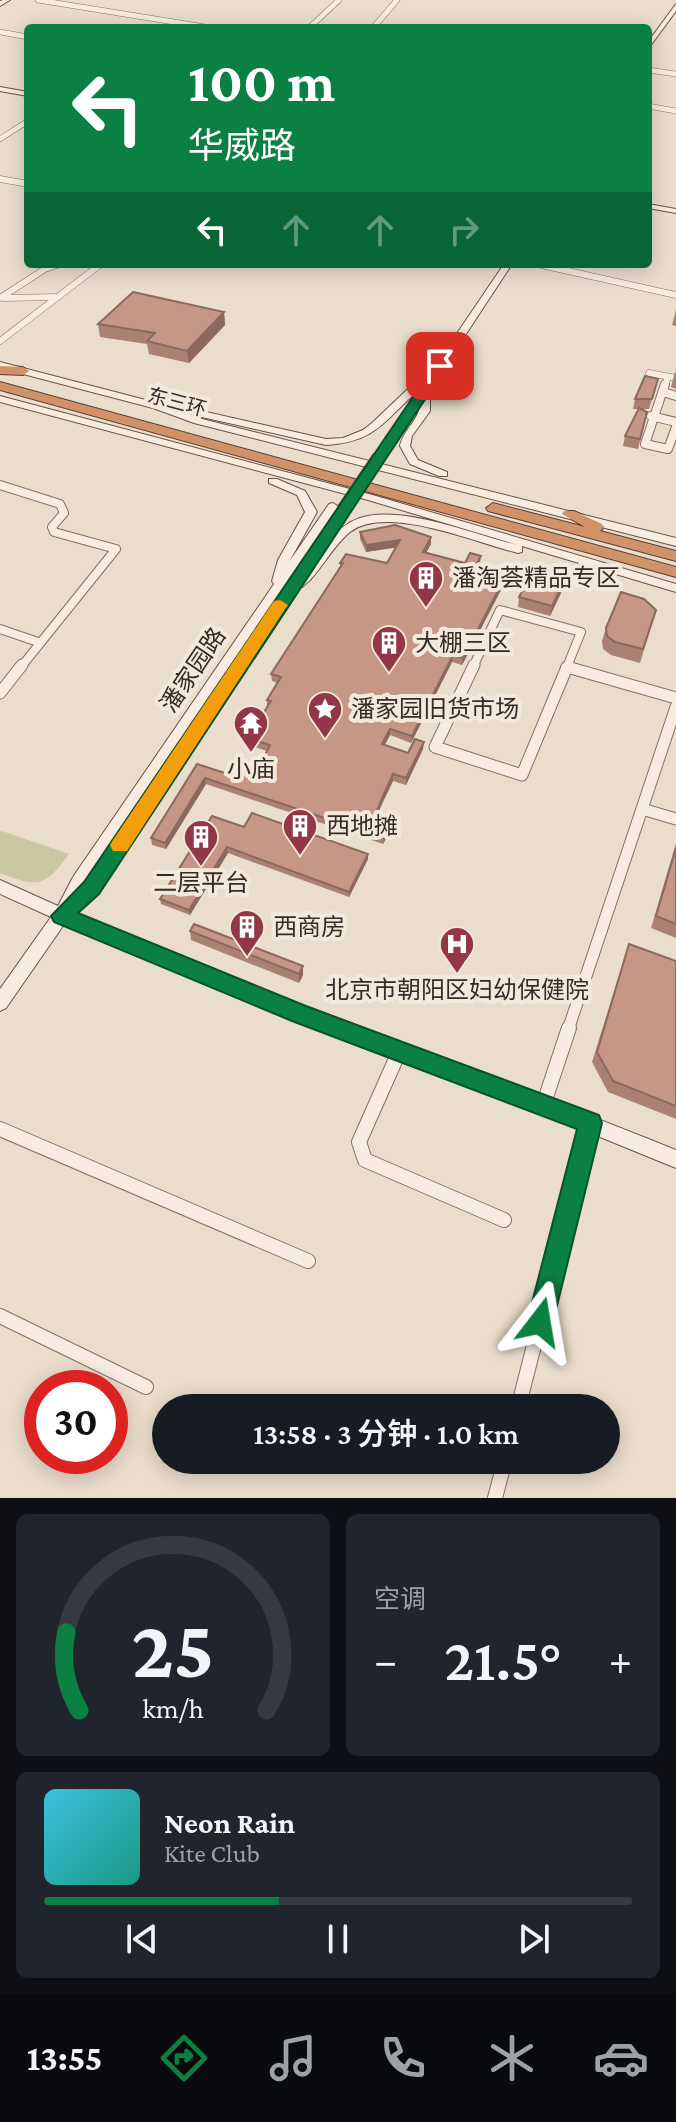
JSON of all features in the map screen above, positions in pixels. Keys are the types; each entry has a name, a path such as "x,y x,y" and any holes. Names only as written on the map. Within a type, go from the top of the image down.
{"highway":[{"path":"0,368 23,371"},
{"name":"东三环","path":"0,376 340,472"},
{"name":"东三环","path":"0,386 340,472"},
{"path":"340,472 638,554 674,568"},
{"path":"569,514 638,554"},
{"path":"523,541 618,562 638,554"}],"street":[{"path":"0,4 7,0"},
{"path":"38,0 186,24"},
{"path":"313,24 339,0"},
{"path":"376,24 397,0"},
{"path":"652,41 676,6"},
{"path":"652,52 676,17"},
{"path":"2,34 24,37"},
{"path":"652,71 676,74"},
{"path":"0,89 24,93"},
{"path":"652,107 676,111"},
{"path":"0,139 24,124"},
{"path":"0,179 24,183"},
{"path":"652,206 676,210"},
{"path":"1,298 48,268"},
{"path":"0,341 57,297 75,288 97,268"},
{"path":"497,268 420,388 425,411 407,436 405,446 414,462 439,473 540,500 569,514"},
{"path":"157,406 215,415 326,442 361,438 376,427 394,404 420,388 505,268"},
{"path":"555,268 676,295"},
{"path":"1,298 57,297"},
{"path":"23,371 157,406 198,421 676,542"},
{"path":"642,414 654,417 676,425 668,449 645,444 654,417 663,392 672,377 649,373"},
{"name":"潘家园路","path":"0,1003 61,916 91,888 281,593 420,388"},
{"path":"663,392 676,396"},
{"path":"0,399 523,541 555,554 676,588"},
{"path":"140,437 190,460 285,484 301,493 311,512 284,560 281,593"},
{"path":"0,485 60,504 64,513 52,527 54,532 116,549 62,619 38,642 32,655 0,693"},
{"path":"281,593 316,570 349,527 368,519 399,520 497,545 555,554"},
{"path":"500,610 581,632 567,667 522,775 435,747 500,610"},
{"path":"0,629 38,642"},
{"path":"567,667 676,698"},
{"path":"544,1103 676,707"},
{"path":"642,809 676,819"},
{"path":"0,887 61,916 399,1052 544,1103 676,1159"},
{"path":"399,1052 359,1142 365,1160 504,1220"},
{"path":"522,1394 591,1123"},
{"path":"0,1129 308,1261"},
{"path":"0,1316 146,1387"},
{"path":"495,1498 501,1474"}],"shaded area":[{"path":"0,831 69,854 53,873 40,882 13,878 0,873"}],"building":[{"path":"133,292 224,312 187,351 147,341 155,333 98,324"},
{"path":"645,376 658,379 652,399 635,399"},
{"path":"639,408 647,412 640,439 625,436"},
{"path":"395,525 431,537 423,552 465,563 470,553 481,556 472,572 503,581 463,658 453,655 412,736 390,729 382,744 408,753 415,739 424,742 406,778 393,774 383,796 376,813 393,819 384,838 205,778 165,843 151,838 197,764 225,773 230,765 256,773 270,745 248,738 271,701 267,700 281,677 271,674 346,554 387,563 400,540 366,545 360,532"},
{"path":"530,574 563,583 552,606 519,597"},
{"path":"621,592 644,599 656,610 643,649 615,642 607,636 606,628"},
{"path":"252,813 368,854 349,892 227,847 189,910 160,899 212,816 244,827"},
{"path":"676,848 676,924 656,916"},
{"path":"194,924 303,966 299,974 190,931"},
{"path":"629,944 676,961 676,1106 613,1081 597,1052"}],"slow traffic":[{"path":"120,845 280,605"}],"place":[{"name":"潘淘荟精品专区","path":"426,609"},
{"name":"大棚三区","path":"389,674"},
{"name":"潘家园旧货市场","path":"325,740"},
{"name":"小庙","path":"251,754"},
{"name":"西地摊","path":"300,857"},
{"name":"二层平台","path":"201,868"},
{"name":"西商房","path":"247,958"},
{"name":"北京市朝阳区妇幼保健院","path":"457,975"}],"route":[{"path":"440,366 91,888 61,916 300,1014 591,1123 540,1322"}]}
